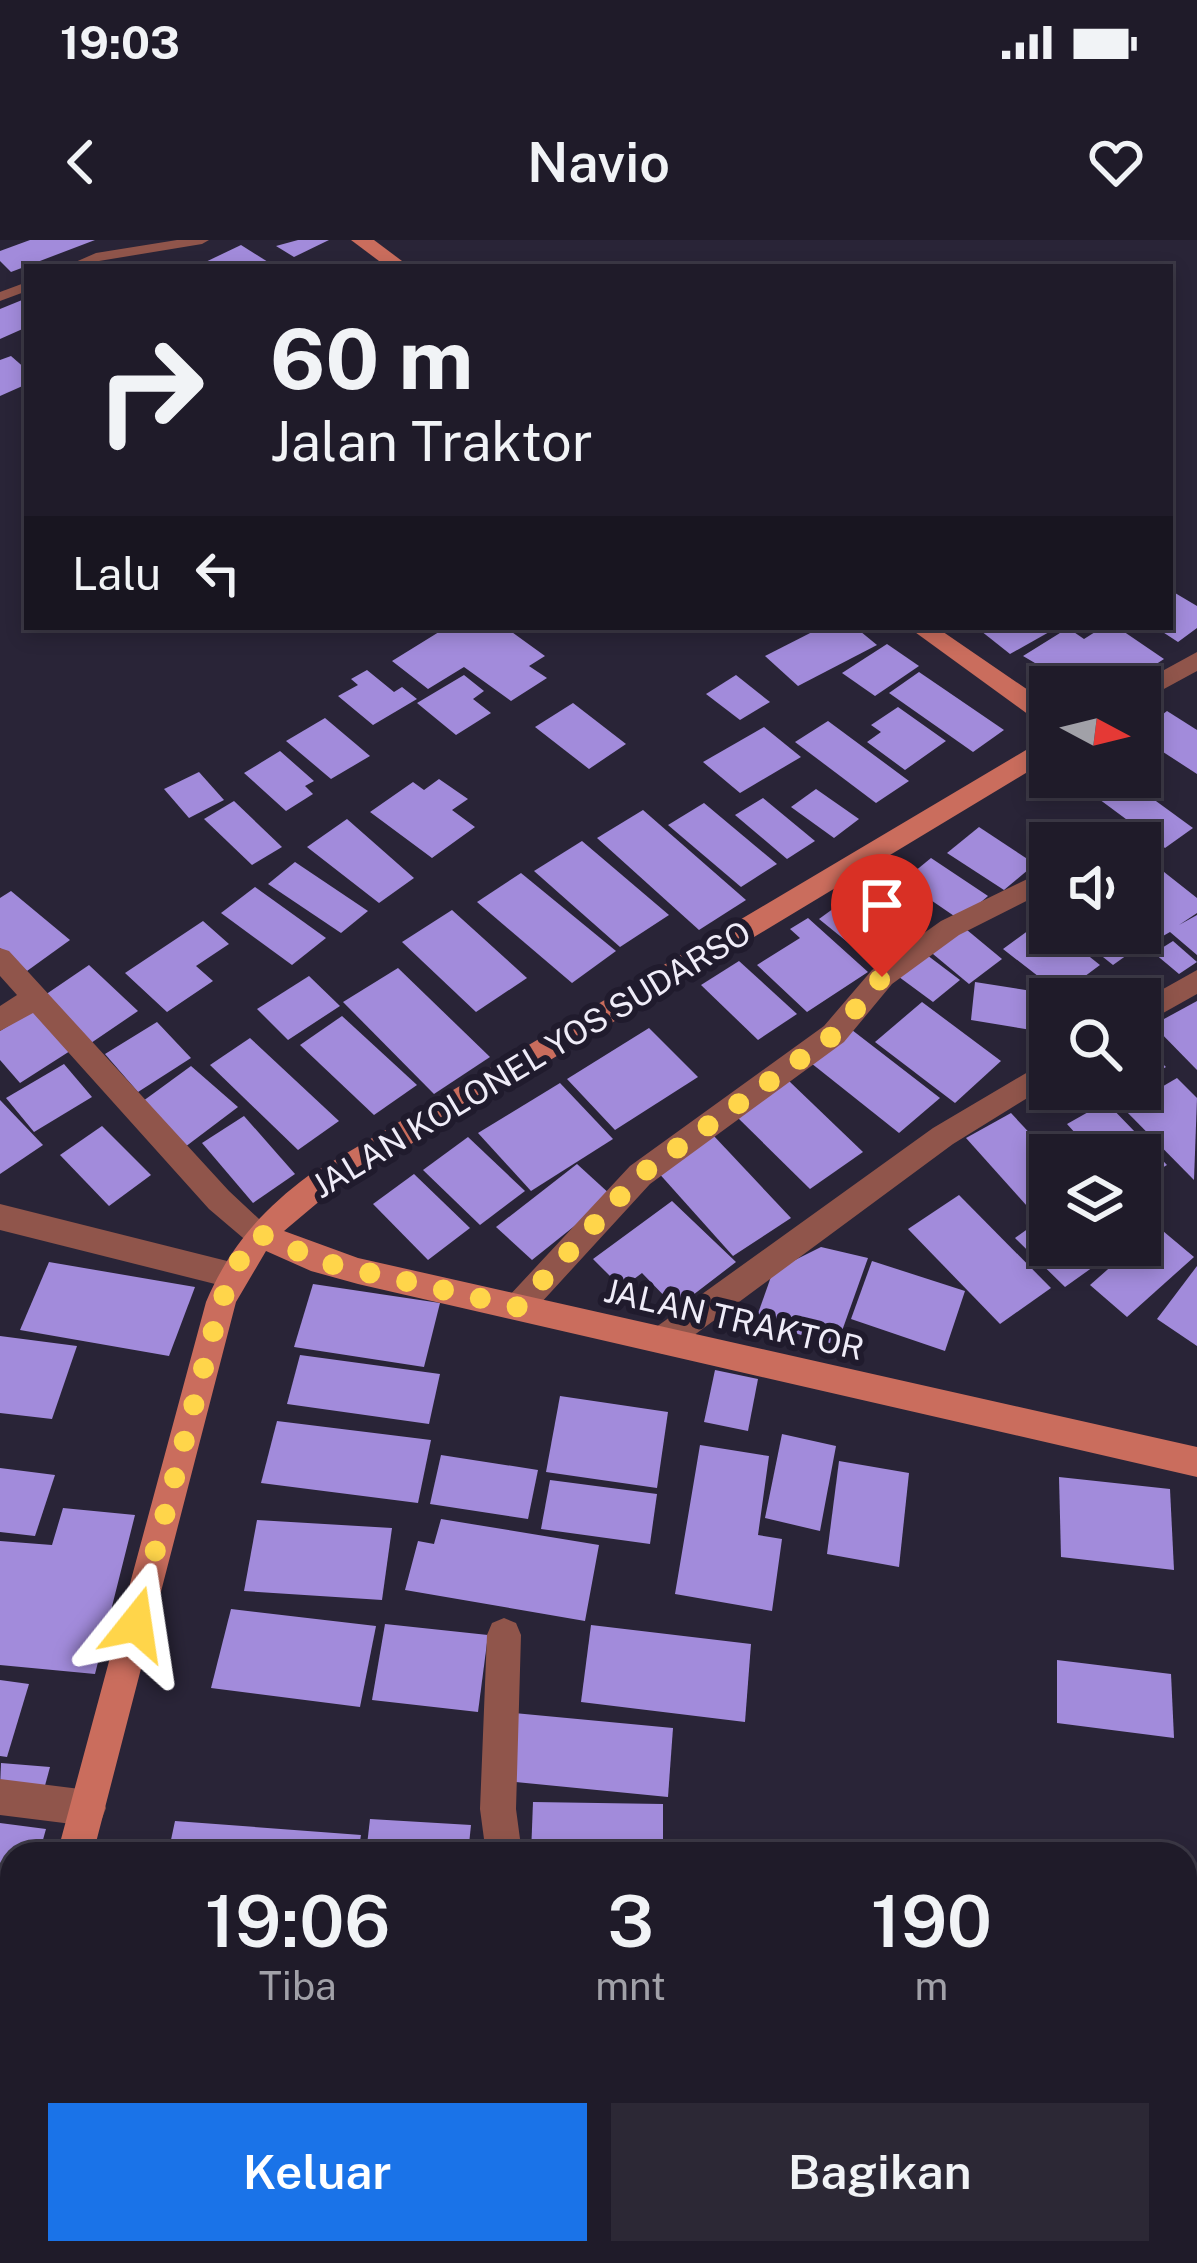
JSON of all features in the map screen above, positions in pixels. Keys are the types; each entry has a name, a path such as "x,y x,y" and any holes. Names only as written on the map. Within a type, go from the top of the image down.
{"street":[{"path":"361,240 396,264"},
{"path":"924,630 1029,703"},
{"path":"1161,681 1197,660"},
{"name":"JALAN KOLONEL YOS SUDARSO","path":"78,1842 231,1276 260,1234 319,1185 1029,758"},
{"path":"518,1307 640,1175 835,1034 882,977 950,928 1029,888"},
{"path":"0,958 219,1200 260,1234"},
{"path":"1161,1002 1197,980"},
{"path":"0,1020 34,998"},
{"path":"663,1340 943,1136 1029,1083"},
{"path":"0,1217 231,1276"},
{"name":"JALAN TRAKTOR","path":"260,1234 322,1262 1197,1462"},
{"path":"502,1842 498,1810 504,1635"},
{"path":"0,1797 88,1808"}],"lane":[{"path":"78,264 95,257 202,240"}],"building":[{"path":"30,240 95,240 11,272 0,261 0,251"},
{"path":"329,240 294,257 276,246"},
{"path":"241,245 271,264 201,264"},
{"path":"24,299 24,328 0,339 0,309"},
{"path":"11,356 24,367 24,385 0,396 0,360"},
{"path":"1173,592 1197,606 1197,628 1178,642 1160,630 1173,630"},
{"path":"442,630 509,630 545,656 529,666 547,678 511,701 464,667 428,689 392,661"},
{"path":"816,630 859,630 877,645 798,686 765,656"},
{"path":"980,630 1053,630 1010,654"},
{"path":"1071,630 1084,639 1098,630 1121,630 1164,659 1153,666 1040,666 1023,656"},
{"path":"887,644 919,666 875,696 842,673"},
{"path":"367,670 394,692 402,687 417,699 373,725 338,696 358,685 351,679"},
{"path":"919,672 1004,730 973,752 889,693"},
{"path":"464,675 484,691 473,699 491,713 456,735 417,703"},
{"path":"736,675 770,702 740,720 706,694"},
{"path":"573,703 626,744 589,769 535,727"},
{"path":"898,707 946,741 905,770 867,742 881,732 871,725"},
{"path":"1167,711 1197,730 1197,774 1161,751 1161,716"},
{"path":"325,718 370,756 331,779 286,741"},
{"path":"828,721 909,781 876,803 795,742"},
{"path":"764,727 801,757 740,793 703,762"},
{"path":"280,751 314,781 305,786 313,794 286,811 244,773"},
{"path":"199,772 224,800 189,818 164,789"},
{"path":"439,779 468,799 452,810 475,827 432,858 370,812 413,782 424,790"},
{"path":"816,789 859,819 834,838 791,807"},
{"path":"763,798 815,841 787,859 735,815"},
{"path":"1098,798 1152,798 1193,828 1165,848 1161,822 1130,822"},
{"path":"234,801 282,847 252,865 204,819"},
{"path":"704,803 777,864 741,887 668,825"},
{"path":"643,810 746,900 699,930 597,838"},
{"path":"347,819 414,878 379,903 307,847"},
{"path":"979,827 1029,860 1029,869 1004,890 947,853"},
{"path":"582,841 669,915 620,947 534,871"},
{"path":"931,858 988,896 960,920 903,881"},
{"path":"295,862 368,911 341,933 268,884"},
{"path":"1161,870 1197,898 1197,913 1179,925 1197,915 1197,955 1170,932 1163,936"},
{"path":"521,873 616,951 572,983 477,902"},
{"path":"255,887 326,938 292,965 221,913"},
{"path":"11,891 70,940 27,971 0,948 0,898"},
{"path":"841,903 899,950 877,966 819,919"},
{"path":"452,910 527,978 476,1012 402,942"},
{"path":"808,918 868,972 807,1012 757,965 800,938 790,929"},
{"path":"203,921 229,944 196,966 213,981 167,1012 125,973"},
{"path":"961,925 1002,959 969,984 927,949"},
{"path":"1029,930 1029,954 1086,954 1100,965 1083,978 1040,978 1003,949"},
{"path":"1173,941 1197,962 1179,974 1155,954 1161,954 1161,949"},
{"path":"923,952 960,980 933,1002 895,974"},
{"path":"1099,954 1128,954 1113,965"},
{"path":"739,961 797,1014 758,1040 701,985"},
{"path":"89,965 138,1011 91,1043 42,997"},
{"path":"398,968 490,1057 434,1094 343,1002"},
{"path":"309,976 340,1006 288,1040 257,1009"},
{"path":"975,982 1029,990 1029,1030 971,1020"},
{"path":"1197,1001 1197,1070 1161,1033 1161,1021"},
{"path":"922,1002 1001,1061 955,1103 875,1042"},
{"path":"32,1011 70,1051 20,1083 0,1060 0,1031"},
{"path":"342,1016 417,1085 374,1115 300,1045"},
{"path":"157,1022 191,1058 138,1092 105,1054"},
{"path":"649,1028 698,1077 615,1130 567,1079"},
{"path":"852,1030 940,1098 899,1133 811,1063"},
{"path":"250,1038 339,1121 298,1150 210,1065"},
{"path":"64,1064 92,1097 34,1132 6,1098"},
{"path":"191,1066 238,1107 185,1147 139,1104"},
{"path":"1177,1078 1197,1098 1194,1180 1161,1147 1161,1134 1149,1134 1125,1110 1161,1110 1161,1087"},
{"path":"789,1081 863,1152 810,1189 736,1116"},
{"path":"560,1083 613,1139 531,1191 478,1133"},
{"path":"0,1100 43,1145 0,1174"},
{"path":"1092,1110 1114,1110 1137,1134 1076,1134 1067,1124"},
{"path":"1011,1113 1030,1134 1029,1208 966,1138"},
{"path":"244,1116 295,1174 253,1203 202,1143"},
{"path":"102,1126 151,1175 109,1206 60,1155"},
{"path":"713,1135 791,1218 733,1256 656,1170"},
{"path":"468,1137 525,1191 480,1225 423,1170"},
{"path":"577,1164 612,1196 532,1260 496,1227"},
{"path":"414,1174 470,1228 428,1260 373,1204"},
{"path":"959,1195 1051,1288 1000,1324 908,1229"},
{"path":"672,1201 736,1262 676,1308 642,1273 622,1288 593,1259"},
{"path":"1029,1228 1029,1252 1015,1238"},
{"path":"1161,1229 1194,1257 1127,1317 1090,1285 1112,1266 1161,1266"},
{"path":"821,1247 868,1258 837,1345 755,1322 773,1271"},
{"path":"872,1261 965,1291 945,1351 851,1319"},
{"path":"49,1262 195,1287 169,1356 20,1330"},
{"path":"1044,1266 1094,1266 1065,1287"},
{"path":"1197,1266 1197,1346 1157,1319"},
{"path":"313,1284 440,1303 424,1367 294,1347"},
{"path":"0,1336 77,1346 52,1419 0,1413"},
{"path":"300,1355 440,1374 429,1424 287,1404"},
{"path":"715,1370 758,1379 748,1431 704,1422"},
{"path":"560,1396 668,1412 657,1488 546,1472"},
{"path":"277,1421 431,1440 418,1503 261,1483"},
{"path":"782,1434 836,1446 820,1531 765,1518"},
{"path":"700,1445 769,1456 758,1535 782,1539 772,1611 675,1594"},
{"path":"441,1455 538,1470 528,1519 430,1504"},
{"path":"839,1461 909,1473 899,1567 827,1554"},
{"path":"0,1468 55,1475 35,1536 0,1532"},
{"path":"1059,1477 1170,1489 1174,1570 1061,1557"},
{"path":"550,1480 657,1494 650,1544 541,1529"},
{"path":"63,1508 135,1515 95,1674 0,1665 0,1541 52,1545"},
{"path":"441,1519 599,1545 585,1621 405,1590 418,1541 434,1544"},
{"path":"257,1520 392,1528 382,1600 244,1591"},
{"path":"231,1609 376,1626 360,1707 211,1688"},
{"path":"385,1624 488,1635 478,1712 372,1700"},
{"path":"591,1625 751,1644 745,1722 581,1702"},
{"path":"1057,1660 1171,1674 1174,1738 1057,1723"},
{"path":"0,1680 29,1684 7,1757 0,1756"},
{"path":"514,1713 673,1728 668,1797 506,1781"},
{"path":"1,1763 50,1767 43,1793 0,1789"},
{"path":"533,1802 663,1804 663,1842 531,1842"},
{"path":"370,1819 471,1825 469,1842 367,1842"},
{"path":"175,1821 361,1835 360,1842 171,1842"},
{"path":"0,1823 46,1829 42,1842 0,1842"}],"route":[{"path":"136,1624 221,1302 242,1255 260,1234 322,1262 518,1307 640,1175 835,1034 882,977"}]}
